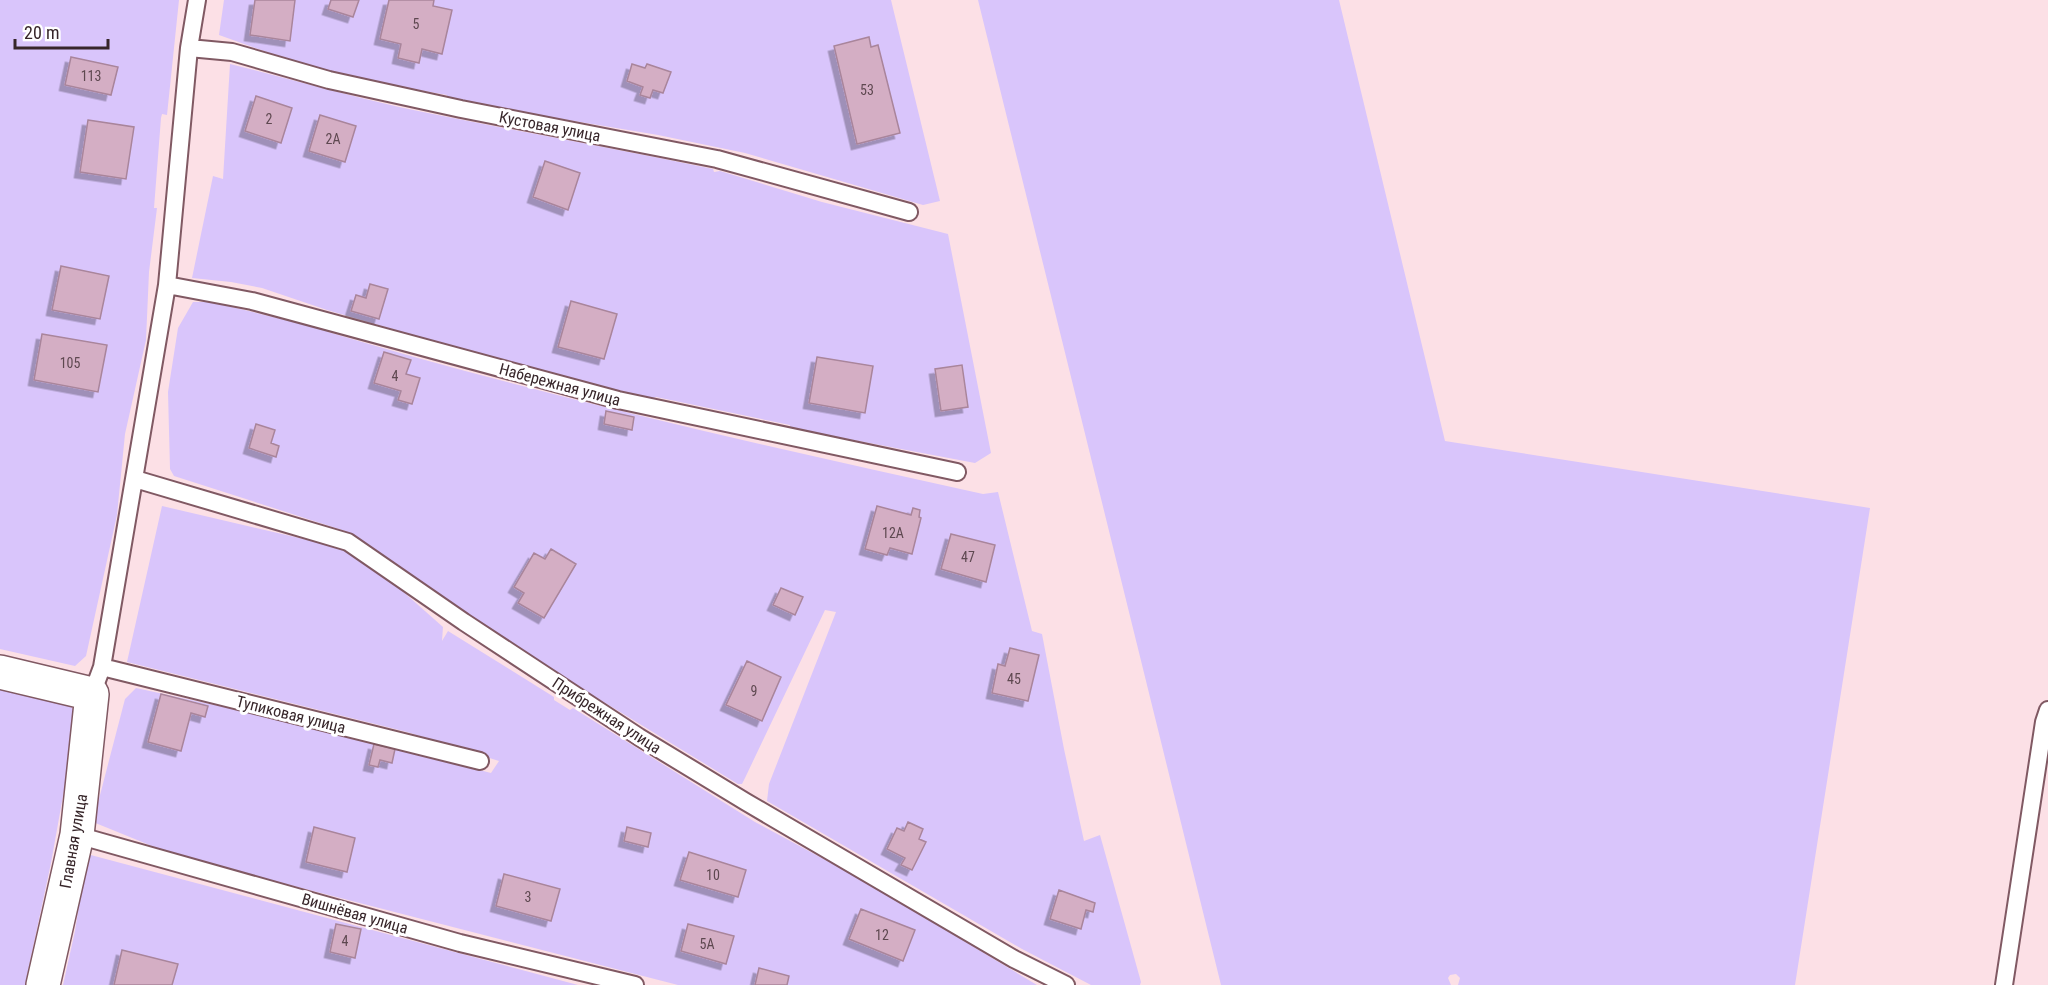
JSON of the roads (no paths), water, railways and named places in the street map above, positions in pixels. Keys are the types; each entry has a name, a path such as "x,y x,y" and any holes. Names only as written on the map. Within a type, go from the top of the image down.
{"street":[{"path":"0,672 97,681"},
{"name":"Главная улица","path":"44,985 77,835 97,681"}],"lane":[{"path":"97,681 135,478 167,285 189,48 197,0"},
{"name":"Кустовая улица","path":"189,48 232,52 329,80 717,159 909,212"},
{"name":"Набережная улица","path":"167,285 252,301 618,400 957,472"},
{"name":"Прибрежная улица","path":"135,478 348,542 464,622 639,737 993,947 1066,985"},
{"name":"Тупиковая улица","path":"97,681 480,761"},
{"path":"2004,985 2044,722 2048,710"},
{"name":"Вишнёвая улица","path":"77,835 459,943 635,985"}]}
